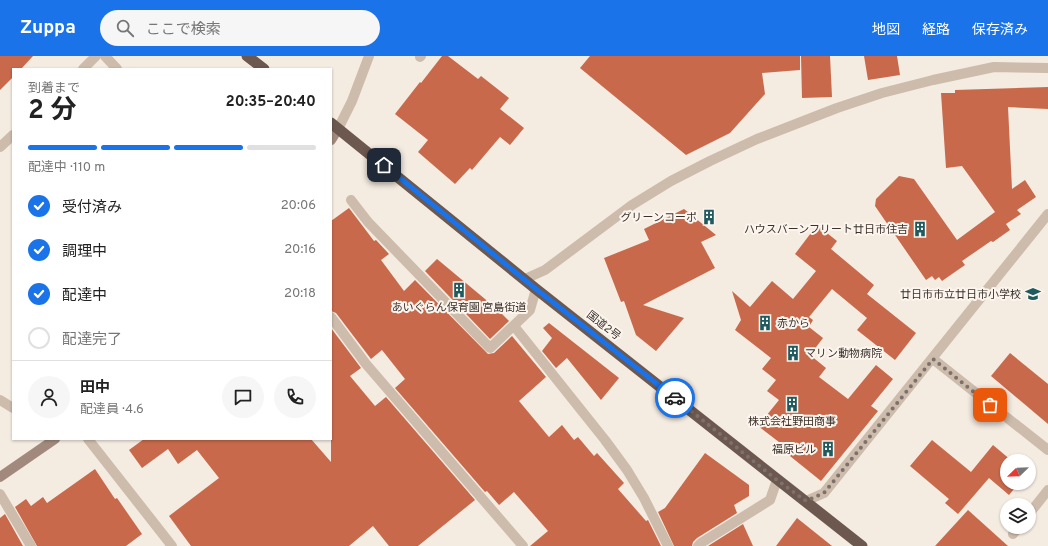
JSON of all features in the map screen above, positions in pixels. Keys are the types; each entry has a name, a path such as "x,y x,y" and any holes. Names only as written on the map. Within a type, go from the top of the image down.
{"highway":[{"path":"247,56 263,68"},
{"name":"国道2号","path":"335,126 536,289 862,546"}],"main road":[{"path":"332,136 335,126"},
{"path":"0,477 54,440"}],"street":[{"path":"84,68 96,56"},
{"path":"105,56 116,68"},
{"path":"335,126 352,102 369,56"},
{"path":"525,279 545,270 600,227 671,181 710,160 757,139 882,92 994,67 1048,68"},
{"path":"0,147 12,136"},
{"path":"351,200 373,227 490,348 530,310 536,289"},
{"path":"806,501 824,493 1048,214"},
{"path":"332,318 366,364 523,546"},
{"path":"514,326 605,440 627,470 644,498 668,546"},
{"path":"933,359 1048,450"},
{"path":"0,400 12,407"},
{"path":"89,440 172,546"},
{"path":"698,546 770,500 777,480"},
{"path":"1036,505 1048,490"},
{"path":"0,494 31,546"}],"building":[{"path":"0,56 33,56 22,68 12,68 12,78 0,90"},
{"path":"442,56 448,56 478,79 481,76 509,98 500,109 524,128 510,145 500,137 472,170 470,168 455,184 418,152 428,140 395,114"},
{"path":"590,56 800,56 800,70 762,73 765,94 730,133 686,155 580,68"},
{"path":"801,56 830,56 832,97 802,98"},
{"path":"864,56 897,56 900,75 868,80"},
{"path":"1048,87 1048,109 1008,107 1012,189 1025,180 1036,197 1017,210 1021,214 1006,224 1010,230 962,261 965,265 942,281 939,277 935,280 932,276 926,280 875,206 876,199 899,176 914,179 957,240 995,212 962,166 946,168 941,93 955,93 955,90"},
{"path":"349,208 374,241 376,240 389,254 381,260 404,291 415,280 488,354 494,353 512,336 546,377 519,401 549,437 562,425 574,440 578,437 594,456 597,453 624,483 618,489 646,521 648,520 661,546 530,546 548,531 514,492 499,505 487,491 485,492 395,388 405,379 382,350 371,359 336,313 332,311 332,220"},
{"path":"684,209 716,235 701,242 715,268 643,305 684,318 656,351 636,335 624,301 621,302 604,258 649,240 644,229"},
{"path":"817,225 837,241 831,249 874,285 867,294 916,333 895,360 857,330 867,318 832,289 809,317 813,320 809,327 823,338 810,355 826,368 819,377 848,399 876,365 893,379 871,406 878,411 821,481 785,452 788,449 758,426 779,400 767,391 776,380 762,369 771,358 735,330 741,320 732,291 750,307 772,281 793,299 816,271 795,254"},
{"name":"あいぐらん保育園 宮島街道","path":"437,259 497,309 509,321 490,339 425,271"},
{"path":"549,323 619,378 601,400 567,358 556,368 542,351 552,338 543,328"},
{"path":"332,329 361,368 350,376 375,406 386,397 475,500 418,546 389,546 373,526 349,546 191,546 169,516 219,478 197,450 178,464 168,449 142,468 129,450 143,440 312,440 331,462"},
{"path":"1010,353 1048,384 1048,424 991,376"},
{"path":"932,440 971,472 993,445 1004,454 1000,454 1000,487 989,478 958,514 945,503 949,499 910,466"},
{"path":"705,453 749,485 749,496 734,505 737,513 697,538 693,542 692,546 674,546 658,512 665,508"},
{"path":"95,469 115,499 117,498 142,534 126,546 37,546 15,507 26,499 31,506 43,497 47,503"},
{"path":"1003,490 1013,490 1009,495"},
{"path":"968,510 1008,546 935,546"},
{"path":"5,514 23,546 0,546 0,518"},
{"path":"797,518 832,546 776,546"},
{"path":"743,524 753,546 708,546"}],"way so far":[{"path":"675,398 777,480 806,501 824,493 933,359 990,405"}],"place":[{"name":"グリーンコーポ","path":"709,217"},
{"name":"ハウスバーンフリート廿日市住吉","path":"920,229"},
{"name":"あいぐらん保育園 宮島街道","path":"459,290"},
{"name":"廿日市市立廿日市小学校","path":"1033,294"},
{"name":"赤から","path":"765,323"},
{"name":"マリン動物病院","path":"793,353"},
{"name":"株式会社野田商事","path":"792,404"},
{"name":"福原ビル","path":"828,449"}],"route":[{"path":"384,165 536,289 675,398"}]}
